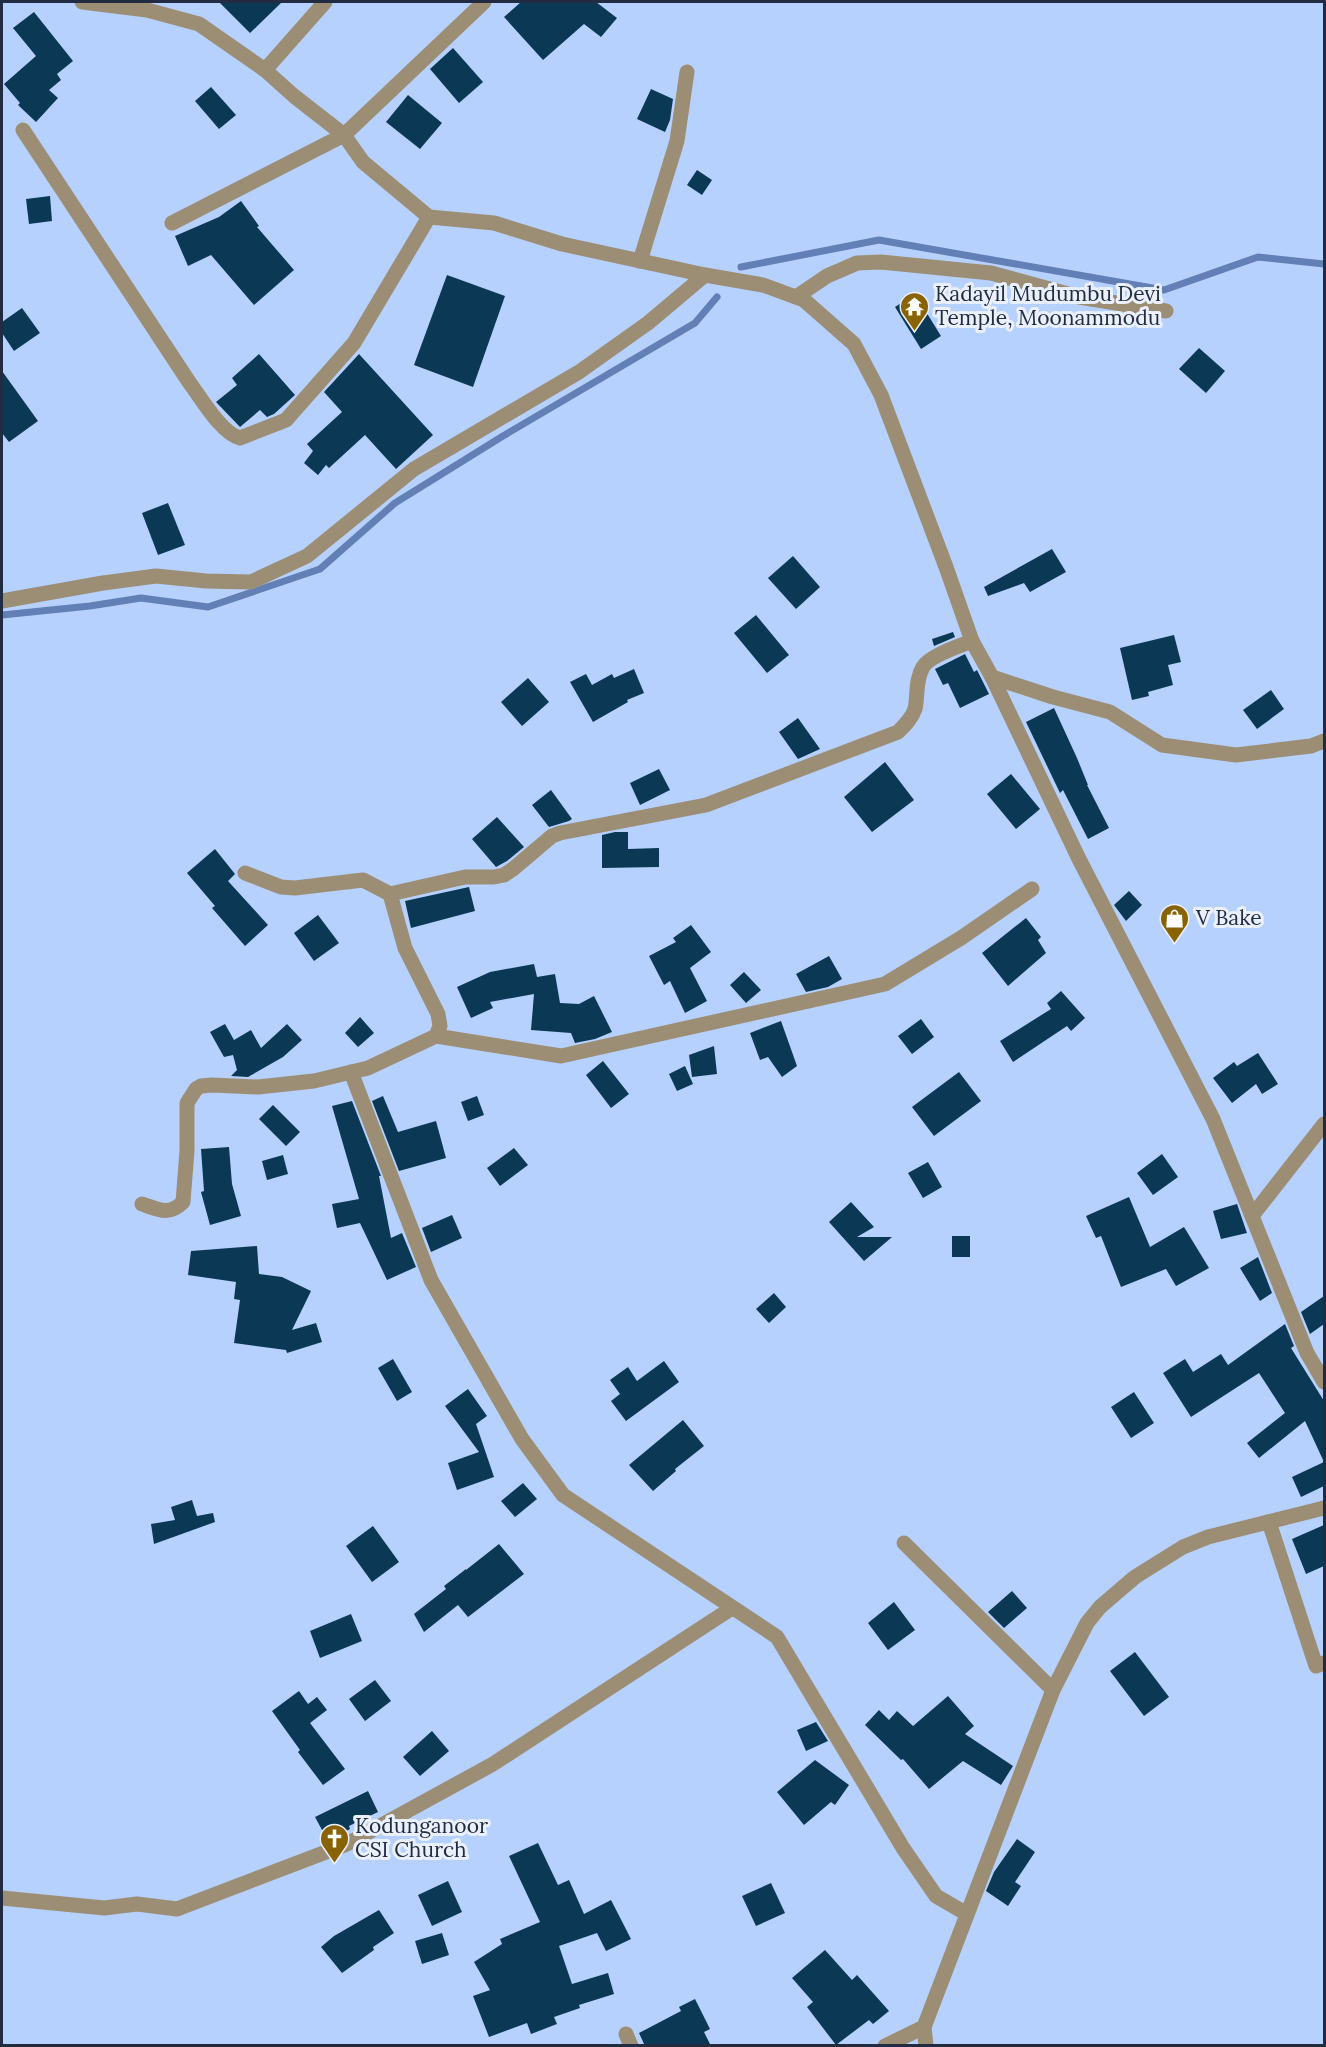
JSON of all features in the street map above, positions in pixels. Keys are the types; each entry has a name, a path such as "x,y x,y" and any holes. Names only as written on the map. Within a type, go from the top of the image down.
{"street":[{"path":"84,2 150,6 199,24 265,70 344,135 363,162 429,216 495,223 561,244 763,285 804,300 854,344 881,395 972,641 992,677 1078,859 1213,1119 1307,1353 1324,1382"},
{"path":"265,70 325,2"},
{"path":"172,223 344,135 484,2"},
{"path":"640,261 677,141 687,72"},
{"path":"23,130 189,382 218,422 233,436 240,438 286,420 354,343 429,216"},
{"path":"796,297 827,276 857,263 881,262 991,273 1079,297 1166,311"},
{"path":"2,602 103,583 156,576 206,581 251,582 307,556 414,469 579,372 648,323 705,275"},
{"path":"245,873 281,887 295,888 363,880 390,894 465,877 504,875 560,832 706,805 898,732 915,710 916,691 923,666 935,657 972,641"},
{"path":"992,677 1053,697 1110,712 1162,745 1236,755 1311,746 1324,741"},
{"path":"142,1204 164,1211 176,1209 183,1202 188,1151 188,1103 196,1089 201,1086 258,1087 314,1081 368,1068 436,1036 561,1056 885,984 961,938 1032,889"},
{"path":"390,894 405,948 438,1014 440,1026 436,1036"},
{"path":"351,1072 431,1280 522,1440 563,1495 777,1637 916,1867 936,1896 967,1914"},
{"path":"1252,1216 1324,1124"},
{"path":"926,2046 924,2027 967,1914 1053,1689 1087,1623 1100,1606 1135,1577 1183,1546 1208,1537 1324,1508"},
{"path":"1269,1522 1316,1666 1324,1663"},
{"path":"904,1543 1053,1689"},
{"path":"2,1898 104,1908 137,1904 177,1909 346,1844 493,1764 732,1608"},
{"path":"885,2046 924,2027"}],"building":[{"path":"219,2 282,2 250,33"},
{"path":"521,2 596,2 617,18 601,37 584,24 543,60 504,17"},
{"path":"34,12 73,61 57,74 61,80 49,90 58,98 36,122 18,105 20,103 4,84 36,56 13,28"},
{"path":"453,48 483,82 459,103 430,69"},
{"path":"211,87 236,115 219,129 195,101"},
{"path":"651,89 673,99 670,120 665,132 637,119"},
{"path":"408,95 442,123 420,149 386,122"},
{"path":"697,170 712,180 702,195 687,185"},
{"path":"50,196 52,221 29,224 26,199"},
{"path":"241,201 259,226 257,227 294,270 254,305 211,255 188,266 175,236 219,217"},
{"path":"447,275 505,296 473,387 414,365"},
{"path":"915,294 941,336 921,349 895,307"},
{"path":"22,308 40,333 14,351 2,333 2,322"},
{"path":"1199,348 1225,371 1206,393 1179,369"},
{"path":"259,354 295,395 274,414 267,417 260,410 240,427 216,402 237,385 232,378"},
{"path":"359,354 433,435 396,469 365,435 329,468 326,465 318,475 304,463 313,451 307,444 342,412 324,392"},
{"path":"2,371 38,421 9,442 2,433"},
{"path":"168,503 185,545 158,555 142,513"},
{"path":"1052,549 1066,572 1030,592 1024,583 988,596 984,587"},
{"path":"793,556 820,587 796,609 768,578"},
{"path":"756,615 789,655 767,673 734,633"},
{"path":"953,632 955,637 934,646 932,639"},
{"path":"1174,635 1181,662 1168,665 1173,685 1148,692 1149,696 1132,700 1120,648"},
{"path":"965,654 974,672 977,670 989,694 960,708 948,683 943,685 935,669"},
{"path":"634,669 644,693 627,700 628,702 593,722 570,682 586,674 592,685 612,674 614,678"},
{"path":"528,678 549,702 522,726 501,702"},
{"path":"1271,690 1284,709 1257,729 1243,710"},
{"path":"1054,708 1087,785 1109,828 1088,839 1063,790 1060,793 1026,722"},
{"path":"798,718 820,749 798,759 779,732"},
{"path":"885,762 914,800 872,832 844,797"},
{"path":"659,769 670,790 640,805 630,783"},
{"path":"1011,774 1040,809 1016,829 987,794"},
{"path":"551,790 572,819 549,827 532,805"},
{"path":"497,817 524,847 496,867 472,839"},
{"path":"628,832 628,849 659,848 659,867 602,868 602,835"},
{"path":"215,849 235,874 228,881 268,925 245,946 212,908 215,906 187,873"},
{"path":"469,887 475,911 411,928 405,901"},
{"path":"1129,891 1142,905 1126,921 1114,905"},
{"path":"318,915 339,943 314,961 294,933"},
{"path":"1026,918 1041,937 1038,940 1046,953 1008,986 982,953"},
{"path":"691,925 711,952 690,968 707,1001 685,1013 670,981 664,985 649,956 676,942 673,938"},
{"path":"829,956 842,979 828,987 806,992 796,974"},
{"path":"534,964 537,977 555,974 560,1003 579,1004 594,996 612,1032 595,1039 575,1043 571,1033 531,1030 534,994 490,1002 493,1008 471,1018 457,987 490,972"},
{"path":"744,972 761,990 746,1003 730,985"},
{"path":"1061,991 1085,1018 1071,1031 1067,1026 1013,1062 1000,1041 1051,1009 1047,1003"},
{"path":"360,1017 374,1033 358,1047 345,1033"},
{"path":"921,1019 934,1037 912,1054 898,1036"},
{"path":"781,1021 797,1066 782,1077 768,1057 760,1060 750,1033"},
{"path":"225,1024 234,1040 251,1030 261,1048 287,1024 302,1040 283,1057 248,1077 231,1076 237,1070 233,1055 224,1057 210,1032"},
{"path":"714,1046 717,1074 692,1077 689,1055"},
{"path":"1258,1053 1278,1084 1262,1094 1256,1084 1232,1103 1213,1078 1234,1062 1237,1066"},
{"path":"603,1061 629,1094 611,1108 586,1075"},
{"path":"685,1066 693,1084 677,1091 669,1074"},
{"path":"959,1072 981,1101 934,1136 912,1107"},
{"path":"383,1096 398,1132 436,1121 446,1158 399,1171 372,1101"},
{"path":"477,1096 484,1115 468,1121 461,1102"},
{"path":"352,1101 381,1176 379,1176 391,1238 402,1233 416,1267 387,1280 360,1223 337,1228 332,1204 359,1199 332,1106"},
{"path":"273,1105 300,1132 286,1146 259,1119"},
{"path":"229,1147 232,1184 241,1216 210,1225 201,1192 204,1191 201,1149"},
{"path":"514,1148 528,1165 500,1186 487,1168"},
{"path":"1162,1154 1178,1177 1153,1195 1137,1173"},
{"path":"283,1155 288,1174 267,1180 262,1161"},
{"path":"928,1162 942,1187 923,1198 908,1173"},
{"path":"1129,1197 1150,1247 1184,1227 1209,1268 1176,1286 1166,1269 1121,1287 1101,1236 1096,1238 1086,1216"},
{"path":"851,1202 874,1227 857,1237 892,1237 864,1261 829,1222"},
{"path":"1237,1204 1247,1233 1221,1239 1213,1211"},
{"path":"452,1215 462,1238 431,1252 422,1228"},
{"path":"952,1236 970,1236 970,1257 952,1257"},
{"path":"257,1246 259,1274 282,1277 311,1291 292,1330 316,1323 322,1342 287,1353 286,1350 234,1343 240,1300 234,1299 236,1282 188,1275 191,1251"},
{"path":"1258,1257 1272,1293 1260,1301 1240,1268"},
{"path":"774,1293 786,1307 769,1323 756,1309"},
{"path":"1324,1296 1324,1324 1310,1334 1301,1312"},
{"path":"1285,1324 1294,1346 1291,1348 1324,1401 1324,1462 1305,1421 1259,1458 1247,1443 1285,1413 1259,1373 1191,1417 1163,1373 1185,1359 1193,1372 1221,1354 1228,1365"},
{"path":"393,1359 412,1392 397,1401 378,1368"},
{"path":"664,1361 679,1382 626,1421 611,1401 620,1394 610,1380 628,1367 637,1381"},
{"path":"468,1389 487,1416 476,1424 494,1477 457,1490 448,1463 479,1452 445,1406"},
{"path":"1134,1392 1154,1423 1131,1438 1111,1407"},
{"path":"683,1420 704,1446 675,1469 676,1471 653,1491 629,1465"},
{"path":"1324,1462 1324,1486 1301,1497 1292,1477"},
{"path":"523,1483 537,1499 515,1517 501,1501"},
{"path":"192,1500 197,1516 213,1513 215,1522 154,1544 151,1524 175,1520 171,1507"},
{"path":"1324,1525 1324,1566 1306,1574 1292,1539"},
{"path":"373,1526 399,1562 372,1582 346,1546"},
{"path":"499,1544 524,1574 468,1617 458,1605 424,1632 414,1614 446,1589 444,1586"},
{"path":"1012,1591 1027,1608 1004,1628 988,1612"},
{"path":"894,1602 915,1630 888,1650 868,1623"},
{"path":"351,1614 362,1641 320,1658 310,1631"},
{"path":"1135,1652 1169,1697 1144,1716 1110,1671"},
{"path":"375,1680 391,1701 365,1721 349,1699"},
{"path":"299,1691 308,1704 317,1697 327,1710 310,1723 345,1769 323,1785 298,1752 300,1750 272,1711"},
{"path":"948,1696 974,1726 965,1734 1013,1766 1001,1785 963,1761 929,1789 903,1759 901,1760 865,1725 879,1710 889,1720 897,1711 913,1726"},
{"path":"816,1722 828,1741 806,1751 797,1730"},
{"path":"432,1731 449,1751 420,1776 403,1757"},
{"path":"815,1760 849,1785 835,1805 831,1802 804,1825 777,1792"},
{"path":"368,1791 378,1812 349,1826 350,1829 328,1841 315,1817"},
{"path":"1017,1839 1035,1852 1015,1882 1021,1886 1008,1906 986,1891 994,1872"},
{"path":"538,1843 558,1885 569,1880 584,1914 611,1900 631,1939 606,1951 597,1933 559,1946 572,1984 608,1973 614,1994 579,2005 580,2008 554,2017 557,2024 531,2034 527,2023 489,2037 473,1996 490,1990 474,1962 502,1944 500,1939 540,1922 509,1856"},
{"path":"448,1881 462,1912 432,1926 418,1895"},
{"path":"771,1883 785,1913 756,1926 742,1896"},
{"path":"379,1910 394,1933 342,1973 321,1947 334,1936"},
{"path":"442,1933 449,1955 422,1964 415,1941"},
{"path":"825,1950 852,1980 857,1975 889,2011 873,2024 869,2020 836,2045 807,2007 813,2002 792,1978"},
{"path":"695,1999 710,2029 704,2032 711,2046 645,2046 639,2033 681,2011 679,2007"}],"waterway":[{"path":"741,267 879,240 1164,290 1258,257 1324,264"},
{"path":"2,615 141,598 208,607 320,569 395,503 503,436 695,323 717,297"}],"place":[{"name":"Kadayil Mudumbu Devi Temple, Moonammodu","path":"914,332"},
{"name":"V Bake","path":"1175,944"},
{"name":"Kodunganoor CSI Church","path":"334,1864"}]}
